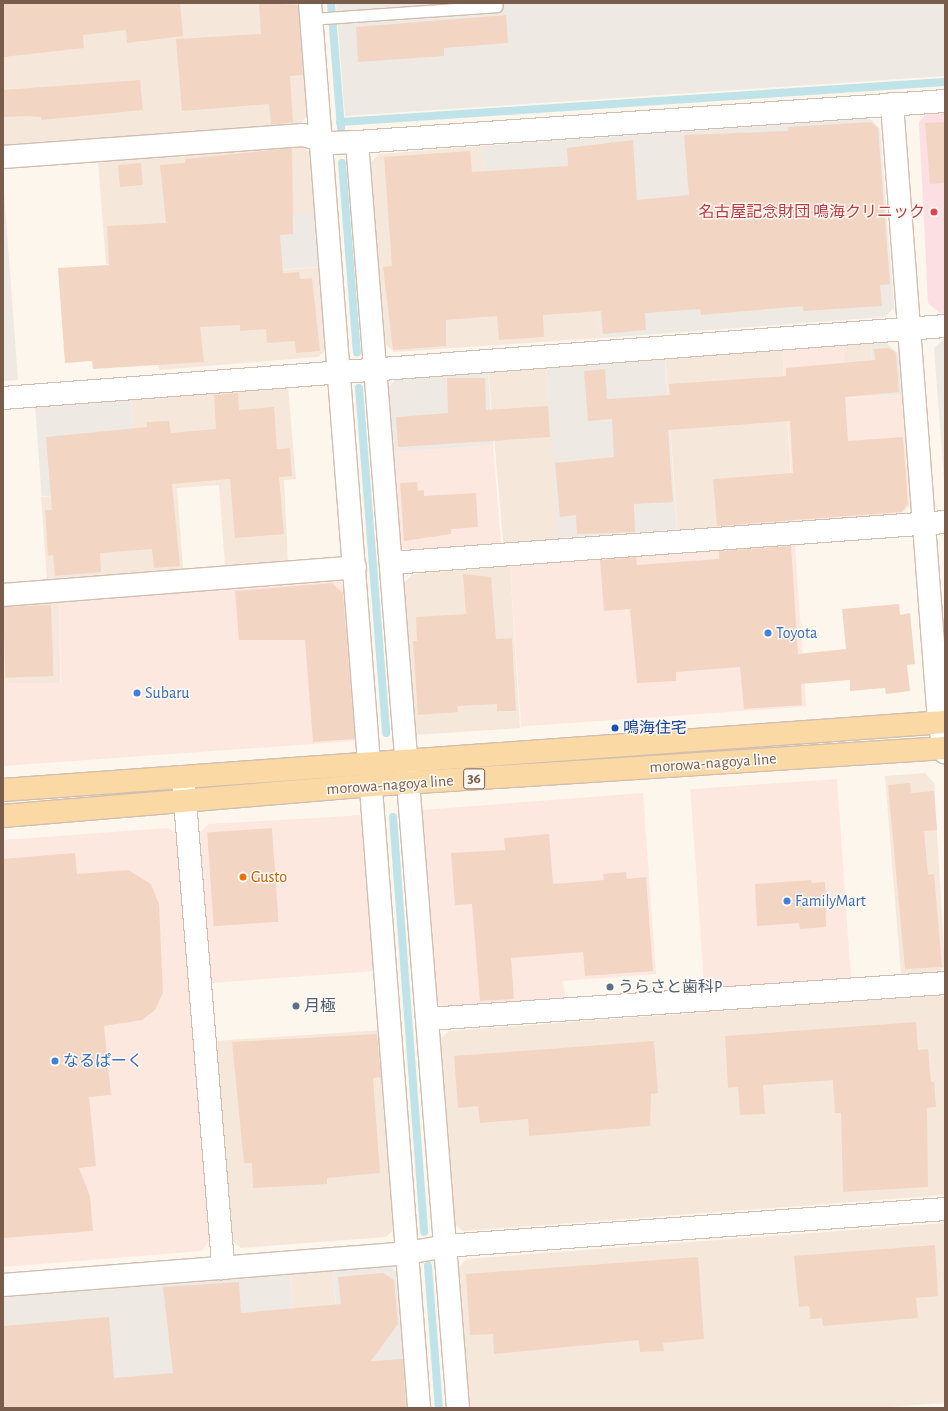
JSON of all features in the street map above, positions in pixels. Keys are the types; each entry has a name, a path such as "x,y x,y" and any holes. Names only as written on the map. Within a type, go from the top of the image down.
{"main road":[{"name":"morowa-nagoya line","path":"3,790 942,722"},
{"name":"morowa-nagoya line","path":"3,816 186,804 409,783 945,748"}],"street":[{"path":"315,14 321,140 419,1408"},
{"path":"3,157 303,135 321,140 357,142 945,101"},
{"path":"892,104 908,329 935,523 942,722 945,752"},
{"path":"357,142 458,1408"},
{"path":"3,398 339,372 376,367 945,326"},
{"path":"391,563 935,523"},
{"path":"3,595 355,567"},
{"path":"183,777 223,1268"},
{"path":"428,1020 945,983"},
{"path":"3,1285 407,1253 445,1246 945,1209"}],"lane":[{"path":"315,14 337,18 497,6"}],"shaded area":[{"path":"3,3 299,3 308,114 300,125 3,147"},
{"path":"336,3 945,3 945,76 345,116"},
{"name":"名古屋記念財団 鳴海クリニック","path":"945,112 945,313 940,313 928,303 919,122 926,114"},
{"path":"870,118 880,129 894,308 885,317 601,338 594,256 492,264 482,146"},
{"path":"301,146 312,154 317,212 212,275 321,267 328,348 318,357 159,370 149,262 106,264 98,162"},
{"path":"482,146 492,264 594,256 601,338 394,352 384,343 369,164 379,154"},
{"path":"3,177 18,380 3,381"},
{"path":"317,212 321,267 213,274 209,220"},
{"path":"945,338 945,493 934,348"},
{"path":"883,340 899,354 902,395 874,396 871,341"},
{"path":"871,341 874,396 846,397 843,342"},
{"path":"843,344 846,398 902,395 911,505 899,516 795,523 782,348"},
{"path":"782,348 794,523 677,531 665,356"},
{"path":"665,358 677,530 558,538 546,366"},
{"path":"546,366 561,539 503,544 488,371"},
{"path":"488,371 493,445 393,452 387,389 396,379"},
{"path":"288,387 296,479 284,480 288,562 225,566 219,485 177,488 183,569 47,579 41,497 137,490 131,399"},
{"path":"131,399 137,490 42,496 35,406"},
{"path":"493,445 501,543 409,552 400,544 393,452"},
{"path":"795,544 806,707 521,727 510,564"},
{"path":"510,566 520,728 415,735 403,584 413,574"},
{"path":"337,579 346,586 355,741 3,766 3,603 7,683 61,683 59,599"},
{"path":"59,599 60,683 4,684 3,600"},
{"path":"925,773 934,783 945,966 937,973 901,975 885,776"},
{"path":"837,779 851,980 704,990 690,789"},
{"path":"643,793 656,974 563,981 565,998 444,1008 436,1001 421,810"},
{"path":"364,815 376,971 211,983 199,833 209,824"},
{"path":"168,828 176,834 210,1240 202,1251 3,1267 3,840"},
{"path":"941,995 945,998 945,1195 463,1231 453,1223 438,1041 449,1031"},
{"path":"382,1030 395,1229 386,1237 241,1248 232,1241 216,1041"},
{"path":"945,1223 945,1403 873,1408 468,1408 458,1269 466,1259"},
{"path":"390,1266 399,1275 409,1408 3,1408 3,1295 290,1273 297,1361 340,1359 333,1269"},
{"path":"333,1269 339,1359 296,1362 290,1272"}],"building":[{"path":"3,3 180,3 183,36 127,43 126,30 83,35 84,48 3,57"},
{"path":"259,3 298,5 303,75 290,76 293,122 271,125 269,104 182,111 176,39 261,34"},
{"path":"506,15 508,43 444,48 444,56 358,62 356,27"},
{"path":"140,80 143,110 41,120 41,117 3,117 3,90"},
{"path":"871,122 878,128 890,284 880,285 882,306 803,311 803,306 701,315 700,309 645,313 646,330 603,334 601,311 543,315 544,337 499,340 497,316 446,320 446,346 393,350 383,267 392,266 384,157 470,151 472,172 568,166 567,148 633,140 637,200 689,195 684,135 788,131 788,127"},
{"path":"945,122 945,183 930,184 925,123"},
{"path":"292,148 293,234 280,235 283,273 299,272 300,279 312,278 320,351 296,353 295,341 267,343 266,329 240,331 240,325 200,327 204,362 93,369 92,361 65,363 58,268 109,265 107,226 166,223 160,165 185,163 185,159"},
{"path":"141,163 143,185 120,187 118,165"},
{"path":"889,348 896,353 899,392 845,397 848,441 903,437 908,504 902,512 717,526 713,479 793,473 790,421 668,430 673,502 634,504 635,532 577,534 576,515 560,517 555,463 614,457 612,419 588,421 584,371 605,369 607,399 670,395 669,384 786,376 786,368 875,360 874,349"},
{"path":"447,378 485,378 486,410 548,406 550,437 398,447 396,417 448,413"},
{"path":"238,393 239,410 274,407 277,449 290,448 292,476 279,477 284,534 235,538 230,479 172,484 180,566 154,568 152,549 100,553 101,572 55,576 53,555 48,556 45,510 52,510 46,437 147,427 147,422 169,421 171,433 216,429 214,395"},
{"path":"417,482 418,491 424,490 424,496 476,493 478,527 451,529 451,534 404,541 400,483"},
{"path":"791,546 798,654 846,649 842,609 899,604 900,615 910,613 915,664 907,665 910,691 886,694 885,688 850,691 850,680 801,684 802,705 744,709 740,667 676,672 676,681 637,683 630,609 604,611 600,560 636,557 637,565 719,559 719,551"},
{"path":"463,574 491,577 496,639 512,638 516,711 497,711 497,704 457,706 458,712 418,715 413,641 417,641 416,617 466,614"},
{"path":"332,583 343,593 355,739 313,742 305,640 239,640 235,591"},
{"path":"51,605 53,676 6,678 3,607"},
{"path":"910,783 911,793 934,791 937,830 924,831 928,875 934,874 942,967 905,969 888,785"},
{"name":"Gusto","path":"272,828 279,922 214,926 207,833"},
{"path":"549,834 553,884 604,880 603,874 626,872 627,879 646,877 653,971 585,976 583,952 511,958 514,999 480,1001 472,904 455,905 451,853 505,850 504,838"},
{"name":"なるぱーく","path":"75,853 77,874 128,870 151,884 159,904 163,993 155,1010 142,1020 104,1026 111,1095 89,1097 96,1166 79,1168 90,1196 93,1231 3,1238 3,859"},
{"path":"811,880 812,883 825,882 826,927 800,929 799,923 757,926 755,884"},
{"path":"916,1022 918,1050 928,1049 931,1082 934,1082 936,1107 927,1108 928,1187 843,1192 841,1113 835,1113 833,1080 763,1085 765,1114 740,1115 738,1087 728,1088 725,1036"},
{"path":"377,1034 381,1077 373,1078 380,1173 327,1178 327,1184 253,1188 252,1163 244,1163 232,1042"},
{"path":"654,1041 658,1093 651,1094 650,1126 529,1136 528,1119 480,1123 478,1106 458,1108 454,1056"},
{"path":"935,1245 938,1296 916,1298 918,1318 823,1326 822,1318 810,1319 809,1306 799,1307 794,1256"},
{"path":"698,1257 704,1339 663,1343 664,1351 640,1352 639,1340 494,1354 493,1334 470,1335 466,1274"},
{"path":"383,1273 394,1280 398,1324 371,1361 403,1359 406,1408 3,1408 3,1326 109,1317 114,1378 173,1373 163,1287 239,1282 241,1313 341,1304 338,1277"}],"waterway":[{"path":"331,3 341,128"},
{"path":"340,122 945,82"},
{"path":"342,163 357,352"},
{"path":"359,388 386,733"},
{"path":"393,817 424,1232"},
{"path":"428,1266 439,1408"}],"place":[{"name":"名古屋記念財団 鳴海クリニック","path":"934,212"},
{"name":"Toyota","path":"768,633"},
{"name":"Subaru","path":"137,693"},
{"name":"鳴海住宅","path":"615,728"},
{"name":"Gusto","path":"243,877"},
{"name":"FamilyMart","path":"787,901"},
{"name":"うらさと歯科P","path":"610,987"},
{"name":"月極","path":"296,1006"},
{"name":"なるぱーく","path":"55,1061"}]}
